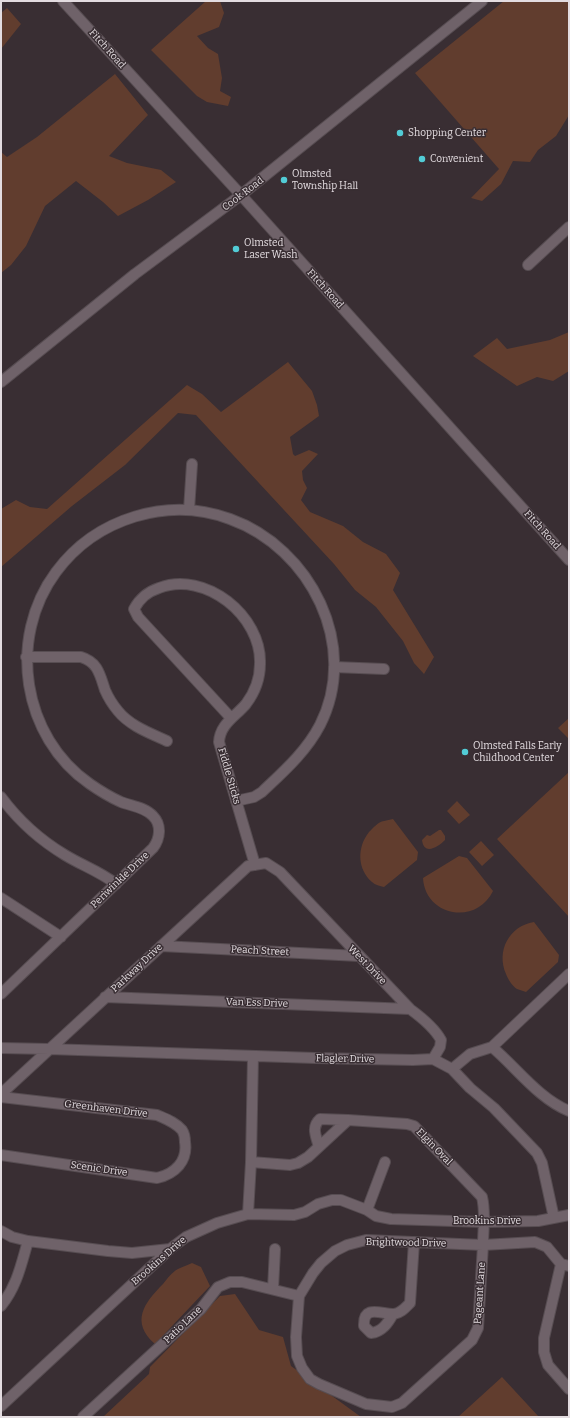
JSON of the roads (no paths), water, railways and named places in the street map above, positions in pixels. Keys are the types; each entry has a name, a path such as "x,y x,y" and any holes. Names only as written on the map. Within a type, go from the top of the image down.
{"street":[{"name":"Fitch Road","path":"63,1 569,560"},
{"name":"Cook Road","path":"1,382 135,274 241,196 482,1"},
{"path":"528,265 569,227"},
{"path":"189,510 192,464"},
{"name":"Periwinkle Drive","path":"1,994 155,845 159,834 158,822 147,811 114,799 88,783 73,770 57,752 44,733 34,708 28,678 26,657 28,638 33,618 43,593 57,571 77,548 100,531 128,518 155,511 189,510 205,512 231,519 256,531 279,548 310,583 325,612 332,640 334,667 333,686 328,706 320,725 312,739 299,756 262,792 254,797 236,801"},
{"name":"Fiddle Sticks","path":"231,718 142,622 134,609 138,601 148,593 164,586 178,583 193,585 216,593 230,603 242,616 255,635 259,649 260,664 258,680 254,690 245,704 221,730 219,742 254,865"},
{"path":"26,657 81,657 89,660 98,670 106,691 118,711 135,725 167,740"},
{"path":"334,667 384,669"},
{"path":"1,797 37,836 65,855 102,873 116,884"},
{"name":"West Drive","path":"254,865 266,863 280,872 410,1009 421,1017 438,1035 441,1040 440,1047 433,1059"},
{"name":"Parkway Drive","path":"1,1094 248,866 254,865"},
{"path":"1,898 61,937"},
{"name":"Peach Street","path":"161,946 359,956"},
{"path":"452,1069 470,1054 492,1046 569,974"},
{"name":"Van Ess Drive","path":"105,997 410,1009"},
{"path":"492,1046 547,1100 569,1111"},
{"name":"Flagler Drive","path":"1,1048 253,1056 413,1060 433,1059"},
{"path":"248,1214 252,1162 253,1056"},
{"path":"433,1059 452,1069 470,1088 494,1108 537,1153 542,1163 554,1218"},
{"name":"Greenhaven Drive","path":"1,1097 157,1115 175,1123 183,1132 186,1143 185,1153"},
{"name":"Elgin Oval","path":"319,1147 314,1130 316,1123 320,1119 407,1124 414,1126 482,1197 484,1205 484,1222"},
{"path":"252,1162 290,1165 298,1164 348,1120"},
{"name":"Scenic Drive","path":"1,1155 158,1178 174,1172 181,1164 185,1153"},
{"path":"367,1210 385,1162"},
{"name":"Brookins Drive","path":"1,1406 170,1249 186,1237 216,1224 248,1214 294,1215 305,1212 318,1204 332,1200 341,1200 367,1210 376,1216 391,1219 484,1222 538,1221 569,1215"},
{"name":"Pageant Lane","path":"402,1403 472,1340 478,1328 484,1222"},
{"path":"1,1231 12,1237 28,1241 132,1253 170,1249"},
{"name":"Brightwood Drive","path":"402,1403 392,1407 366,1404 319,1384 310,1378 302,1368 297,1356 296,1337 299,1296 321,1263 347,1245 366,1240 483,1245 535,1242 547,1247 565,1265"},
{"path":"1,1306 13,1288 28,1241"},
{"path":"393,1314 402,1311 410,1303 414,1242"},
{"path":"273,1289 275,1249"},
{"path":"565,1265 544,1338 544,1352 548,1365 569,1389"},
{"name":"Patio Lane","path":"84,1417 201,1309 218,1287 230,1282 242,1282 299,1296"}],"place":[{"name":"Shopping Center","path":"400,133"},
{"name":"Convenient","path":"422,159"},
{"name":"Olmsted Township Hall","path":"284,180"},
{"name":"Olmsted Laser Wash","path":"236,249"},
{"name":"Olmsted Falls Early Childhood Center","path":"465,752"}]}
